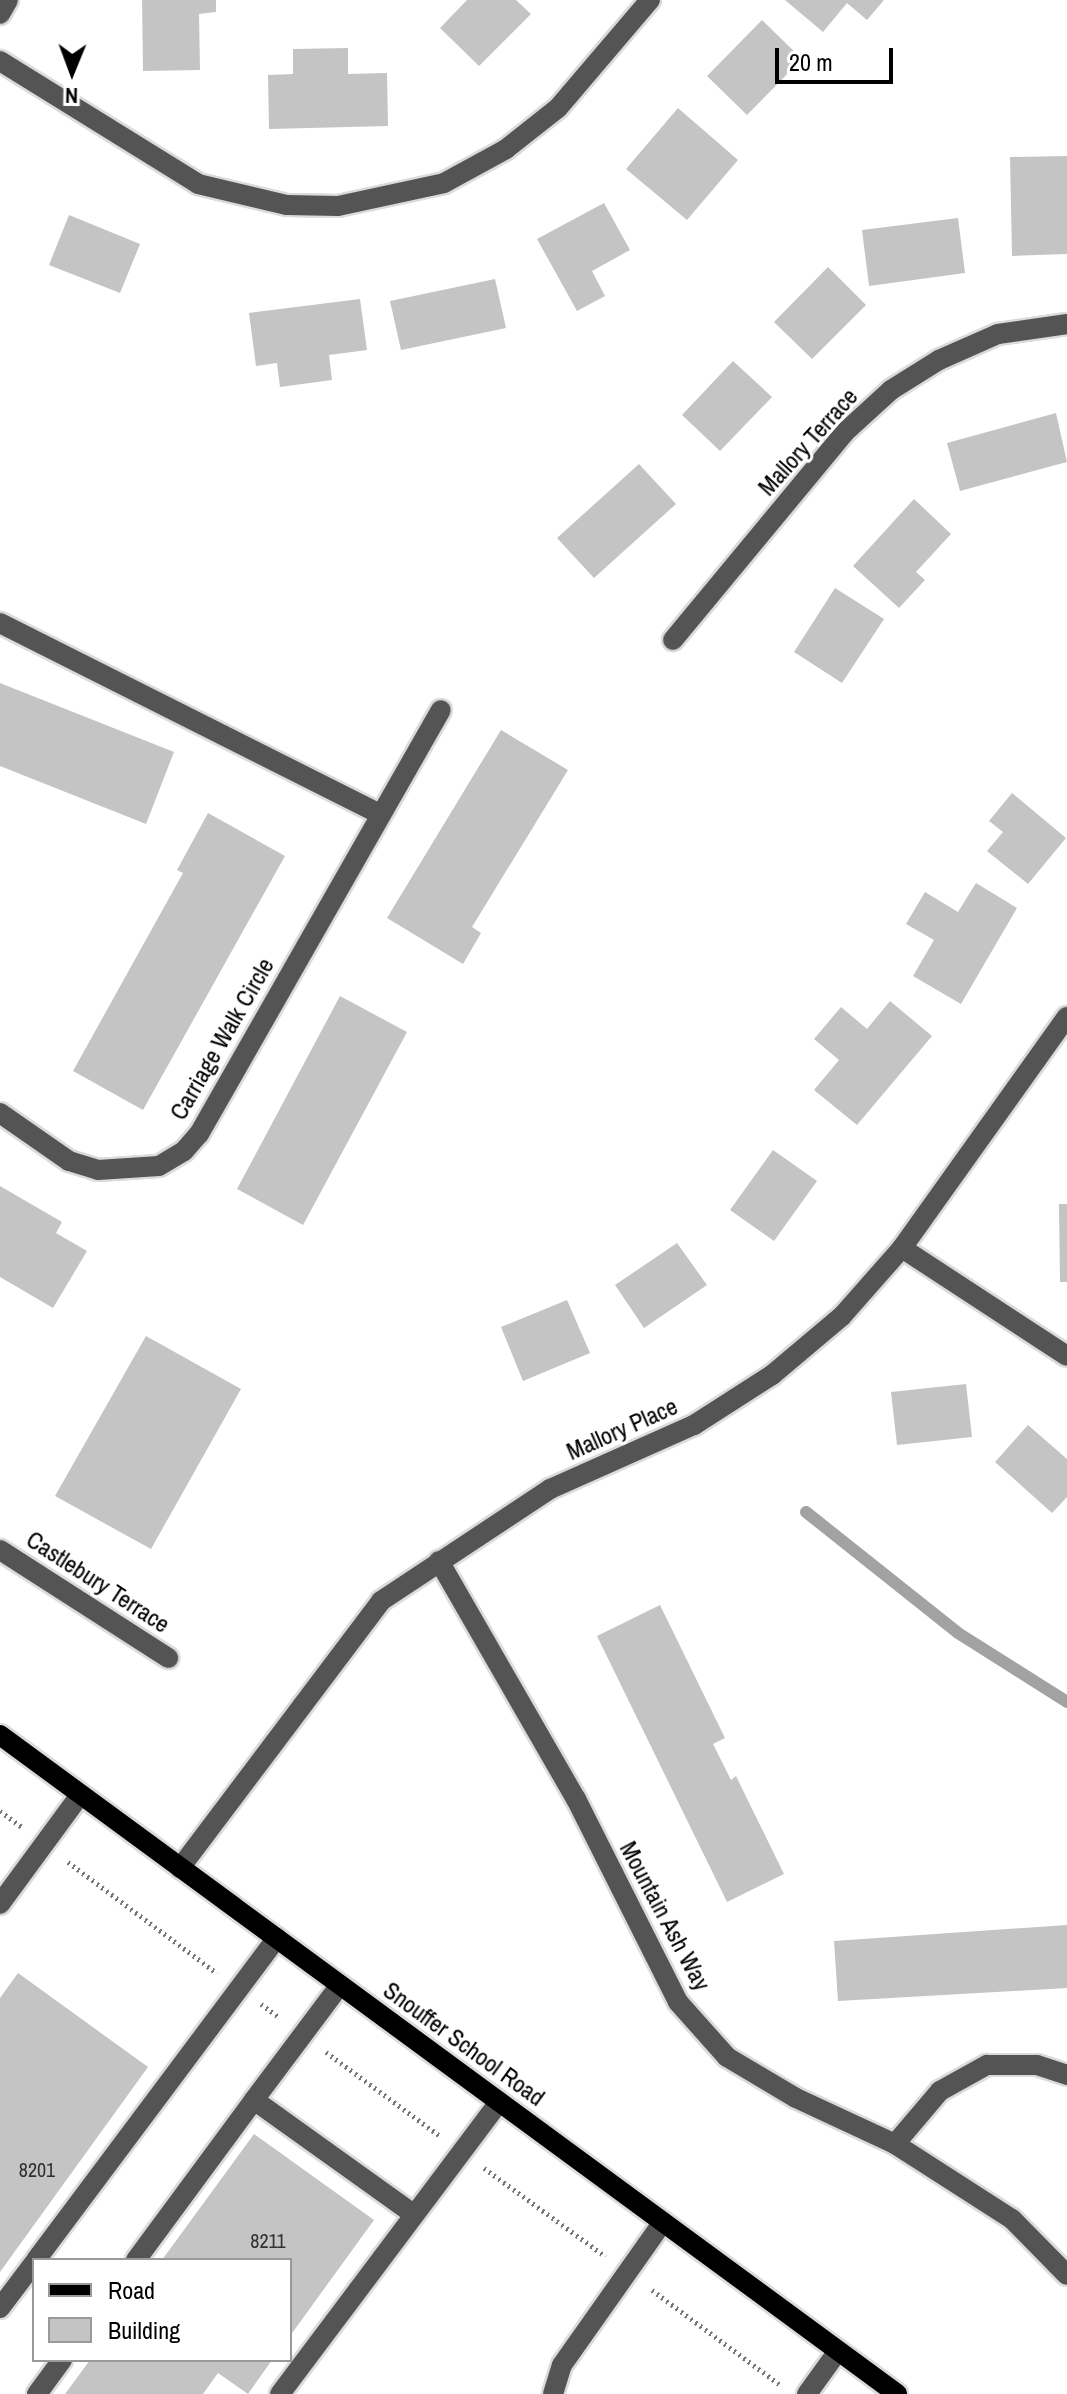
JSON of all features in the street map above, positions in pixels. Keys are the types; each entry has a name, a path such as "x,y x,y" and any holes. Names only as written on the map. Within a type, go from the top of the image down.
{"main road":[{"name":"Snouffer School Road","path":"0,1735 897,2394"}],"street":[{"path":"0,14 8,0"},
{"path":"0,61 198,184 287,205 338,206 444,183 506,149 558,108 650,0"},
{"name":"Mallory Terrace","path":"673,640 844,433 891,390 939,360 998,334 1067,324"},
{"path":"0,623 379,814"},
{"name":"Carriage Walk Circle","path":"0,1113 69,1161 98,1170 159,1166 184,1151 199,1134 441,710"},
{"name":"Mallory Place","path":"180,1868 381,1601 550,1489 694,1425 772,1375 842,1316 902,1248 1067,1017"},
{"path":"902,1248 1067,1356"},
{"name":"Castlebury Terrace","path":"0,1550 168,1658"},
{"name":"Mountain Ash Way","path":"439,1561 576,1799 678,2002 727,2057 796,2098 895,2144 1012,2219 1067,2275"},
{"path":"0,1904 80,1795"},
{"path":"37,2258 277,1938"},
{"path":"137,2258 340,1985"},
{"path":"895,2144 940,2091 987,2065 1037,2065 1067,2075"},
{"path":"254,2100 412,2213"},
{"path":"280,2394 412,2213 499,2102"},
{"path":"553,2394 562,2365 663,2222"},
{"path":"0,2308 32,2265"},
{"path":"807,2394 838,2351"},
{"path":"37,2394 61,2362"}],"path":[{"path":"0,1811 791,2394"}],"building":[{"path":"142,0 216,0 216,12 199,14 200,70 143,71"},
{"path":"467,0 516,0 531,14 479,66 440,28"},
{"path":"785,0 884,0 867,20 847,3 823,32"},
{"path":"762,20 802,59 747,115 707,76"},
{"path":"348,48 348,74 387,73 388,126 269,129 268,75 293,74 293,49"},
{"path":"678,108 738,160 687,220 626,169"},
{"path":"1067,156 1067,254 1012,256 1010,157"},
{"path":"604,203 630,250 592,271 605,296 577,311 537,239"},
{"path":"69,215 140,244 120,293 49,265"},
{"path":"958,218 965,273 869,286 862,230"},
{"path":"828,267 866,305 812,359 774,322"},
{"path":"495,279 506,328 401,350 390,301"},
{"path":"360,299 367,350 329,355 332,380 280,387 277,363 256,366 249,313"},
{"path":"733,361 772,397 720,451 682,415"},
{"path":"1056,413 1067,462 960,491 947,443"},
{"path":"639,464 676,504 594,578 557,538"},
{"path":"914,499 951,534 916,572 925,580 899,608 853,566"},
{"path":"835,588 884,619 842,683 794,652"},
{"path":"0,683 174,752 146,824 0,766"},
{"path":"501,730 568,770 472,927 481,933 463,964 387,918"},
{"path":"1012,793 1066,838 1028,884 987,851 1003,832 989,821"},
{"path":"208,813 285,856 143,1110 73,1071 183,873 177,870"},
{"path":"976,883 1017,908 961,1004 913,976 934,940 906,924 925,892 958,912"},
{"path":"340,996 407,1032 303,1225 237,1189"},
{"path":"890,1001 932,1036 857,1125 814,1090 839,1060 814,1039 841,1007 867,1029"},
{"path":"773,1150 817,1181 774,1241 730,1210"},
{"path":"0,1186 62,1222 56,1233 87,1251 53,1308 0,1277"},
{"path":"1059,1204 1067,1204 1067,1282 1060,1282"},
{"path":"677,1243 707,1285 644,1328 615,1285"},
{"path":"567,1300 590,1353 523,1381 501,1327"},
{"path":"146,1336 241,1389 151,1549 55,1496"},
{"path":"966,1384 972,1437 897,1445 891,1392"},
{"path":"1028,1425 1067,1459 1067,1497 1052,1513 995,1462"},
{"path":"660,1605 725,1738 713,1744 731,1780 736,1776 784,1874 727,1902 597,1636"},
{"path":"1067,1925 1067,1988 838,2001 834,1941"},
{"path":"18,1973 148,2067 0,2272 0,1998"},
{"path":"254,2134 374,2220 292,2333 292,2258 163,2258"},
{"path":"89,2362 271,2362 248,2394 218,2373 203,2394 65,2394"}],"waterway":[{"path":"806,1512 958,1633 1067,1702"}]}
